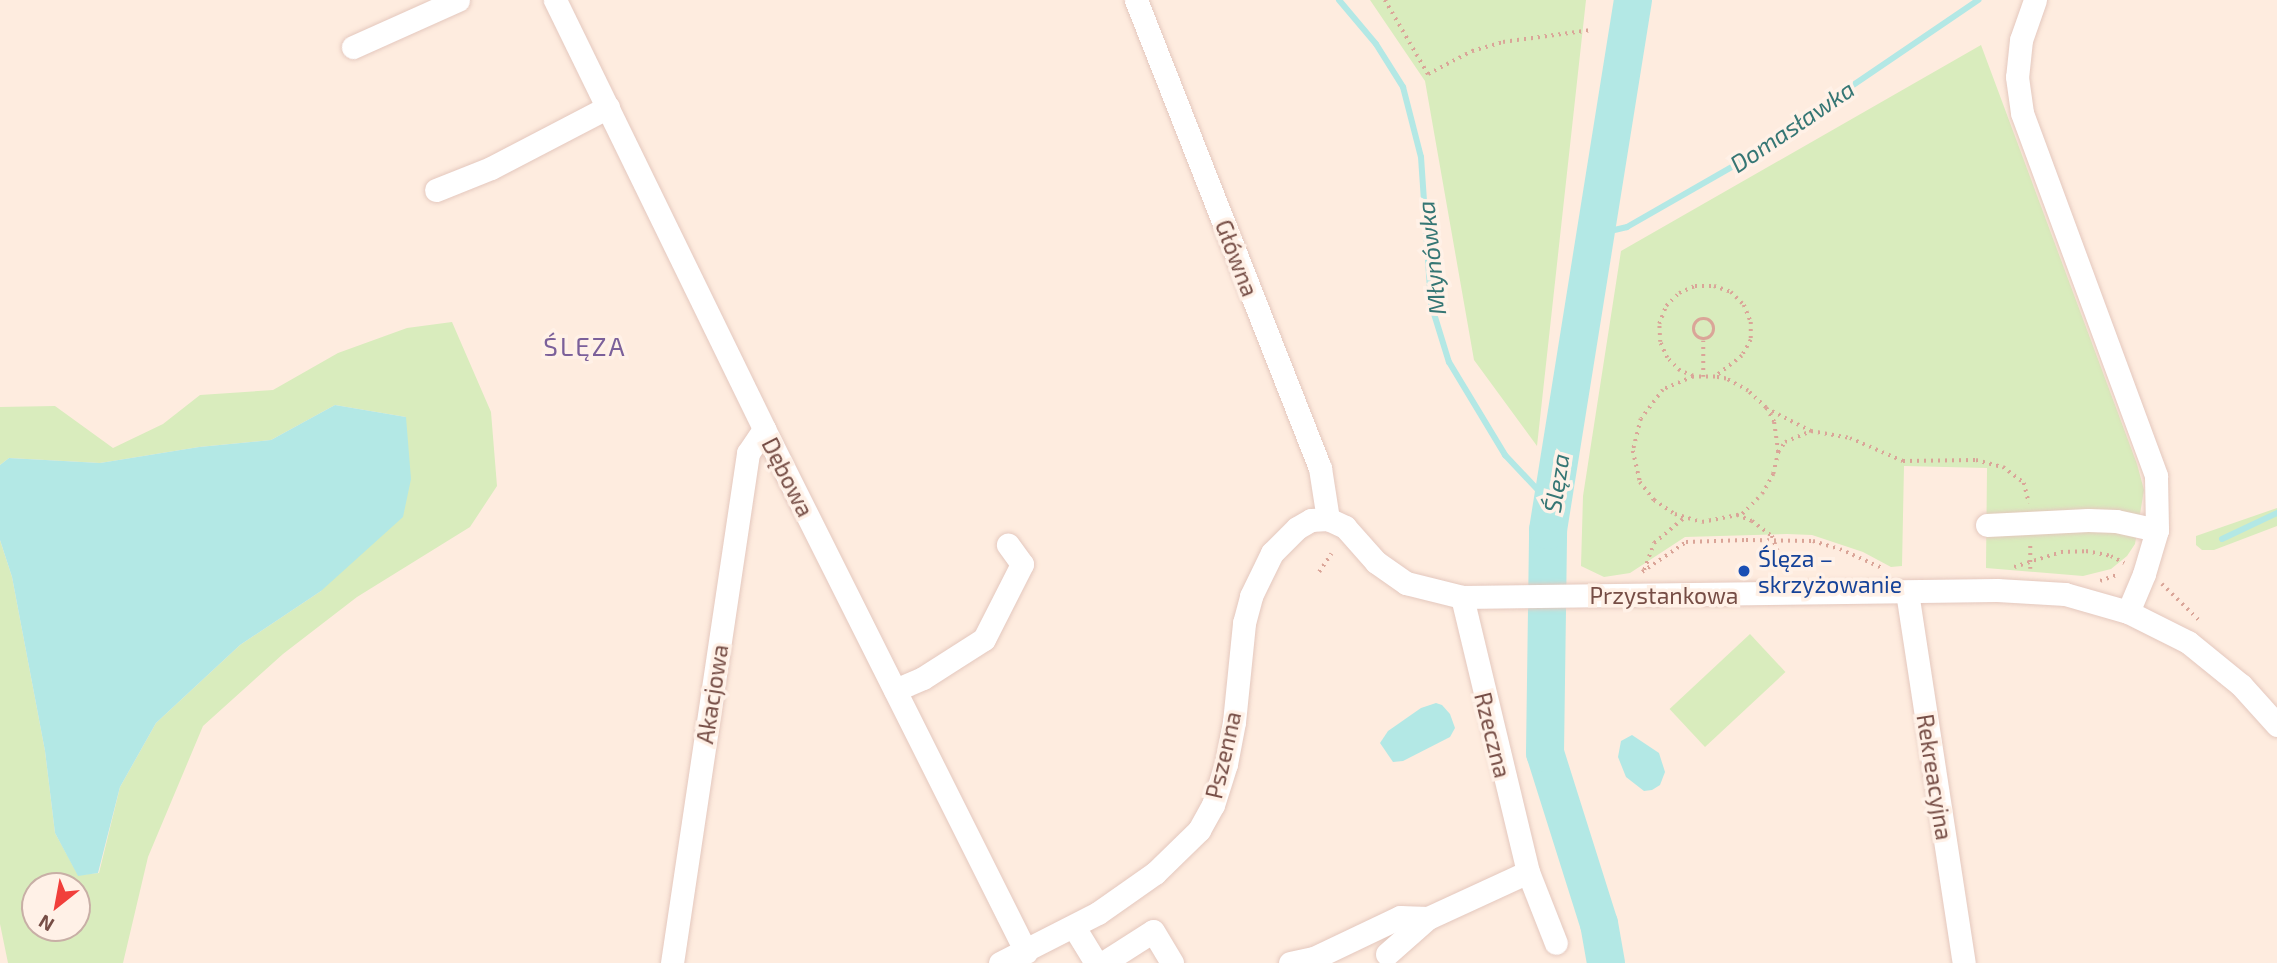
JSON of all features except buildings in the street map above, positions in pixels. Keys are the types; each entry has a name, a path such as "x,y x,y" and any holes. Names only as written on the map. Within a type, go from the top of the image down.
{"street":[{"path":"353,47 458,0"},
{"name":"Dębowa","path":"555,0 764,429 1026,952"},
{"name":"Główna","path":"1136,0 1320,468 1328,519"},
{"path":"2035,0 2021,40 2017,77 2022,113 2156,476 2157,530 2144,574 2128,612"},
{"path":"436,190 491,167 608,107"},
{"name":"Akacjowa","path":"672,963 748,453 764,429"},
{"name":"Przystankowa","path":"1328,519 1345,527 1376,562 1392,575 1424,589 1462,597 1907,592 2065,594 2128,612 2188,642 2218,664 2277,725"},
{"name":"Pszenna","path":"1000,963 1074,927 1155,873 1199,830 1213,805 1226,764 1251,596 1264,565 1283,539 1303,523 1328,519"},
{"path":"1987,525 2116,521 2157,530"},
{"path":"895,690 923,678 984,639 1023,564 1008,544"},
{"name":"Rekreacyjna","path":"1907,592 1964,963"},
{"name":"Rzeczna","path":"1462,597 1528,872 1556,943"},
{"path":"1387,954 1428,918 1528,872"},
{"path":"1290,963 1314,958 1400,917 1428,918"},
{"path":"1074,927 1096,963"},
{"path":"1104,963 1153,930 1172,963"}],"path":[{"path":"1385,0 1428,74 1472,51 1503,42 1591,30"},
{"path":"1693,377 1680,371 1667,358 1660,342 1659,324 1666,306 1679,293 1695,286 1714,286 1731,292 1744,305 1751,331 1751,340 1742,356 1714,377"},
{"path":"1705,319 1712,323 1715,330 1711,338 1703,340 1696,336 1693,328 1697,321 1705,319"},
{"path":"1703,340 1703,377"},
{"path":"1766,408 1774,422 1778,452 1773,474 1762,494 1737,515 1702,522 1684,518 1654,500 1640,482 1633,451 1641,419 1653,400 1663,390 1693,377 1726,379 1748,391 1766,408 1811,431 1850,438 1903,461 1976,460 2003,467 2024,483 2031,522 2029,578"},
{"path":"1778,452 1785,442 1811,431"},
{"path":"1737,515 1752,521 1775,540 1781,559 1782,575"},
{"path":"1642,597 1647,554 1654,543 1684,518"},
{"path":"1631,576 1643,572 1686,542 1775,540 1814,541 1840,548 1892,572"},
{"path":"2009,569 2060,552 2087,551 2111,556 2127,565"},
{"path":"1319,572 1331,554"}],"green space":[{"path":"1370,0 1586,0 1537,446 1474,360 1425,81"},
{"path":"1981,45 2137,464 2144,490 2135,544 2127,556 2111,569 2083,576 1986,568 1987,468 1904,466 1902,566 1891,567 1863,552 1812,535 1787,534 1685,537 1630,573 1604,577 1581,566 1583,496 1621,251"},
{"path":"452,322 491,412 497,486 470,527 357,597 283,654 203,726 148,857 123,963 8,963 0,924 0,540 12,577 45,751 55,833 76,872 21,872 21,942 91,942 91,874 99,873 120,787 156,723 240,645 321,591 406,417 335,405 271,440 199,447 100,463 9,458 0,465 0,407 55,406 113,448 163,424 200,395 273,390 338,353 407,328"},
{"path":"2277,508 2277,526 2214,550 2202,550 2196,545 2196,536"},
{"path":"1750,634 1785,672 1705,747 1670,709"}],"water":[{"path":"335,405 406,417 411,479 403,517 321,591 240,645 156,723 120,787 98,873 76,872 55,833 45,751 12,577 0,540 0,465 9,458 100,463 199,447 271,440"},
{"path":"1436,703 1442,705 1450,714 1455,728 1450,737 1403,761 1393,762 1380,743 1388,731 1421,708"},
{"path":"1632,735 1659,753 1665,772 1660,785 1652,790 1644,791 1626,777 1618,757 1621,741"}],"waterway":[{"name":"Młynówka","path":"1339,0 1376,44 1403,87 1421,157 1431,304 1449,362 1505,455 1552,505"},
{"name":"Ślęza","path":"1606,963 1599,924 1545,753 1548,530 1633,0"},
{"name":"Domasławka","path":"1597,234 1627,227 1737,164 1978,0"},
{"path":"2222,539 2277,513"}],"place":[{"name":"Ślęza – skrzyżowanie","path":"1744,571"}],"district":[{"name":"ŚLĘZA","path":"585,346"}]}
